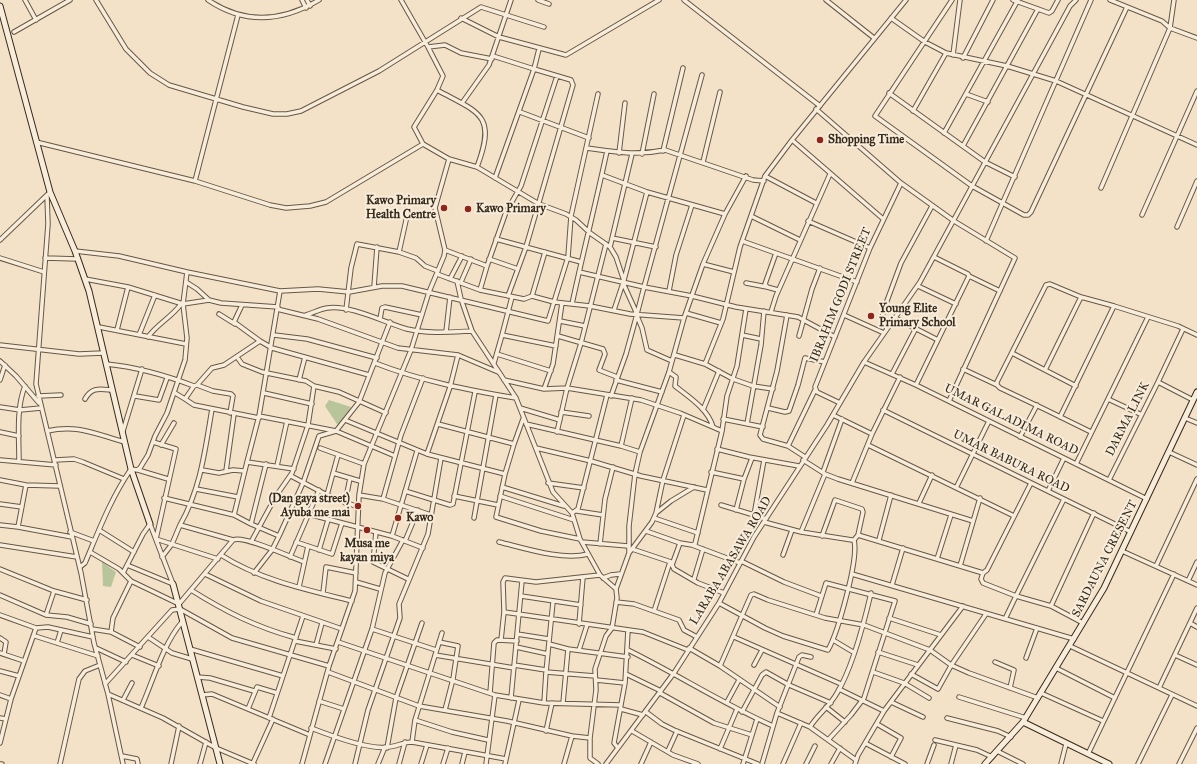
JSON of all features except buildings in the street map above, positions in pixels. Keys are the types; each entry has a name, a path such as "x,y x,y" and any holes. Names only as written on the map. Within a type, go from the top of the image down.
{"street":[{"path":"25,0 36,20"},
{"path":"14,32 70,0"},
{"path":"96,0 126,49 150,74 169,85 273,114 287,114 301,111 379,71 461,18 481,7 544,27"},
{"path":"208,0 220,8 238,15 272,18 288,16 319,0"},
{"path":"302,0 308,7"},
{"path":"307,0 308,7"},
{"path":"401,0 443,76 437,90 414,124 414,130 423,144 449,159 477,167 539,204 571,216 590,233 610,247 616,257 623,282 642,328 647,350 672,361"},
{"path":"462,103 482,77 492,58 511,0"},
{"path":"538,0 549,4"},
{"path":"461,18 499,37 558,54 570,54 659,0"},
{"path":"684,0 820,106"},
{"path":"826,0 874,38"},
{"path":"705,364 727,305 742,241 765,176 816,109 906,0"},
{"path":"952,0 925,42 876,112 876,119 972,186 1024,215 1031,212 1127,7"},
{"path":"953,55 960,0"},
{"path":"963,58 993,0"},
{"path":"944,133 984,62 1016,0 1038,9 1051,12 1058,0"},
{"name":"LARABA ABASAWA ROAD","path":"606,764 645,714 674,673 719,603 740,562 799,466 833,415 864,362 918,286 1070,6 1076,0"},
{"path":"986,241 1092,0"},
{"path":"1110,0 1162,21 1170,28 1197,38"},
{"path":"1101,188 1170,28 1174,0"},
{"path":"0,6 49,194 75,250 99,327 106,364 126,442 131,469 180,607 182,622 220,764"},
{"path":"963,146 1038,9"},
{"path":"195,181 238,15"},
{"path":"891,18 925,42 946,53 963,58 1007,66 1056,81 1197,145"},
{"path":"428,47 445,45 461,53 492,58 534,69 573,82 539,204 510,296 508,311 494,363"},
{"path":"495,178 520,112 539,49"},
{"path":"913,111 946,53"},
{"path":"663,150 683,68"},
{"path":"577,511 609,395 617,378 637,315 656,247 667,198 702,75"},
{"path":"480,290 489,259 506,212 518,192 557,76"},
{"path":"437,90 481,115 486,128 485,144 477,167"},
{"path":"1142,215 1197,91"},
{"path":"703,162 720,92"},
{"path":"889,93 985,162 1015,177"},
{"path":"75,250 119,256 280,291 318,289 349,292 392,285 461,299 548,320 568,257 571,216 598,94"},
{"path":"642,154 654,94"},
{"path":"966,94 988,102"},
{"path":"619,153 625,103"},
{"path":"816,109 901,183 954,221 1015,258 948,401"},
{"path":"520,112 589,138"},
{"path":"792,140 882,218"},
{"path":"36,142 195,181 270,205 286,208 310,206 326,202 423,144"},
{"path":"586,148 632,154 653,154 663,150 764,181"},
{"path":"572,304 581,262 590,233 607,151"},
{"path":"610,247 632,154"},
{"path":"302,764 319,701 352,601 356,582 358,495 364,464 411,350 429,292 445,250 436,208 449,159"},
{"path":"771,312 778,290 830,174"},
{"path":"602,176 647,192 725,214"},
{"path":"629,553 628,546 640,452 669,372 684,318 703,264 725,214 746,176"},
{"path":"765,176 816,203"},
{"path":"1177,227 1197,181"},
{"name":"IBRAHIM GODI STREET","path":"788,446 815,390 882,218 901,183"},
{"path":"614,310 647,192"},
{"path":"1192,192 1197,194"},
{"path":"0,240 49,194"},
{"path":"49,194 48,224 37,349 36,384 40,406 55,460 70,532 80,567 93,637 124,764"},
{"path":"668,291 676,255 692,205"},
{"path":"887,330 882,318 884,309 901,263 932,206"},
{"path":"399,252 407,216 406,210"},
{"path":"751,216 800,240"},
{"path":"808,221 870,248"},
{"path":"612,238 656,247"},
{"path":"496,239 568,257 581,262"},
{"path":"742,241 857,282"},
{"path":"346,310 351,268 357,244 378,247 416,258 425,266 450,279 480,290 525,299 532,296 554,302 590,306 637,315 684,318"},
{"path":"558,432 566,388 581,343 606,244"},
{"path":"374,287 378,247"},
{"path":"445,250 487,266"},
{"path":"532,296 545,252"},
{"path":"767,287 765,284 776,253"},
{"path":"450,279 462,256"},
{"path":"934,257 1000,292"},
{"path":"0,258 44,272"},
{"path":"45,258 78,259"},
{"path":"489,259 518,269"},
{"path":"471,260 459,282 461,299 472,331 516,398 548,483 553,492 572,513 581,541 602,577 616,590"},
{"path":"703,264 734,272"},
{"path":"799,336 802,319 820,268"},
{"path":"138,470 148,455 175,393 185,360 186,344 182,304 187,272"},
{"path":"579,272 746,309 787,315 802,319 835,337"},
{"path":"916,385 969,276"},
{"path":"85,279 128,287 182,304 209,300"},
{"path":"186,282 197,289 209,300 221,304 278,308 318,319 398,348 458,355 498,372"},
{"path":"746,283 778,290"},
{"path":"997,385 1046,285 1050,284 1081,297 1178,326 1183,330 1197,335"},
{"path":"918,286 956,304"},
{"path":"117,330 128,287"},
{"path":"234,515 264,393 280,291"},
{"path":"139,335 155,295"},
{"path":"446,332 450,297"},
{"path":"1045,370 1081,297"},
{"path":"544,389 551,371 558,336 562,303"},
{"path":"148,337 154,329 172,315 182,304"},
{"path":"235,324 234,321 242,305"},
{"path":"380,319 382,308 385,306 422,315"},
{"path":"1060,417 1114,306"},
{"path":"305,316 327,308 346,310 418,330 446,332 472,331"},
{"path":"692,545 695,544 698,533 711,472 722,431 727,396 733,379 746,309"},
{"path":"747,424 764,311"},
{"path":"686,313 721,323"},
{"path":"219,314 272,348 369,375"},
{"path":"787,315 773,388 761,437 788,446 824,473 973,521"},
{"path":"844,315 884,333"},
{"path":"1076,464 1148,317"},
{"path":"895,318 938,340"},
{"path":"560,321 585,326"},
{"path":"254,573 272,550 279,536 303,483 319,436 336,431 359,402 390,322"},
{"path":"99,327 186,344"},
{"path":"892,374 916,328"},
{"path":"1158,382 1183,330"},
{"path":"274,335 307,339 377,358"},
{"path":"502,335 556,346"},
{"path":"742,335 761,339"},
{"path":"558,336 604,350 605,354 599,370 617,378 662,392"},
{"path":"185,399 195,385 212,368 224,365 260,341"},
{"path":"0,345 79,354 104,353"},
{"path":"1012,353 1076,386"},
{"path":"497,354 551,371"},
{"path":"675,354 705,364 733,379 753,386 773,388"},
{"path":"427,454 450,387 458,355"},
{"path":"236,357 242,364 267,374 299,380 314,386 339,392 386,413"},
{"path":"299,380 305,357"},
{"path":"768,408 785,412 789,410 798,385 805,358 825,362"},
{"path":"0,361 25,386 40,406"},
{"name":"UMAR GALADIMA ROAD","path":"864,362 900,377 1147,499"},
{"path":"375,363 401,373 450,387 516,398"},
{"path":"106,364 153,371 167,378 179,380 213,392 231,394 233,396 232,413 226,470"},
{"path":"0,380 5,365"},
{"path":"963,369 1091,432"},
{"path":"123,431 142,370"},
{"path":"702,410 719,371"},
{"path":"669,372 676,377 675,386 702,410 710,419 713,427"},
{"path":"852,483 872,434 900,377"},
{"path":"135,396 159,400 167,378"},
{"path":"383,499 398,444 422,378"},
{"path":"504,380 544,389 566,388 632,398 684,415 722,431"},
{"name":"DARMA LINK","path":"1109,480 1140,414 1158,382 1193,400"},
{"path":"19,461 20,410 25,386"},
{"path":"251,542 276,496 291,476 294,469 308,425 314,386"},
{"path":"85,399 88,392 94,389 112,390"},
{"path":"815,390 840,403"},
{"path":"405,491 452,505 475,392"},
{"name":"SARDAUNA CRESENT","path":"985,764 1011,737 1024,720 1074,640 1104,588 1197,392"},
{"path":"175,393 194,405 336,431 395,456"},
{"path":"264,393 312,404"},
{"path":"38,396 61,395"},
{"path":"474,518 496,395"},
{"path":"621,446 632,398"},
{"path":"1108,399 1140,414"},
{"path":"1020,437 1037,405"},
{"path":"0,407 20,410 40,406"},
{"path":"520,408 560,420"},
{"path":"162,557 172,544 180,524 191,505 202,470 212,409"},
{"name":"UMAR BABURA ROAD","path":"883,410 1131,532"},
{"path":"561,412 589,416"},
{"path":"598,764 590,758 590,738 595,704 595,676 599,654 606,636 612,628 616,602 616,590 620,574 629,553 654,518 663,480 684,415"},
{"path":"833,415 872,434"},
{"path":"1185,418 1197,423"},
{"path":"524,419 514,444 505,474 498,505 497,518 581,541 628,546"},
{"path":"723,419 763,427"},
{"path":"801,532 824,473 842,419"},
{"path":"345,420 417,451 460,464 505,474"},
{"path":"278,466 287,421"},
{"path":"956,486 989,421"},
{"path":"160,445 174,423"},
{"path":"438,424 514,444"},
{"path":"526,424 621,446 640,452"},
{"path":"47,431 61,428 74,428 126,442"},
{"path":"0,432 19,436"},
{"path":"153,442 176,449 168,479 156,539"},
{"path":"868,445 956,486 1014,516"},
{"path":"320,448 364,464"},
{"path":"536,448 591,460 636,474 707,490"},
{"path":"717,449 752,458 799,466"},
{"path":"392,536 417,451"},
{"path":"1169,452 1197,465"},
{"path":"327,495 338,455"},
{"path":"355,764 374,690 400,618 399,604 408,579 428,534 441,458"},
{"path":"736,510 744,479 752,458"},
{"path":"1048,491 1064,458"},
{"path":"55,460 74,459 124,479"},
{"path":"0,460 56,465"},
{"path":"754,515 764,460"},
{"path":"247,462 294,469"},
{"path":"251,524 266,464"},
{"path":"600,544 603,515 613,467"},
{"path":"131,469 168,479"},
{"path":"80,567 84,564 90,552 114,496 131,469"},
{"path":"202,470 219,473 226,470 244,471"},
{"path":"711,472 744,479"},
{"path":"333,473 360,481"},
{"path":"919,503 932,475"},
{"path":"291,476 327,495 345,503 358,506"},
{"path":"345,503 350,478"},
{"path":"1156,566 1197,479"},
{"path":"0,480 26,484 60,486"},
{"path":"548,483 584,488"},
{"path":"1031,483 981,579 983,583 1016,596 1051,606 1083,623"},
{"path":"18,527 26,484"},
{"path":"502,487 566,507"},
{"path":"656,513 671,501 694,487"},
{"path":"196,489 238,497"},
{"path":"290,557 319,490"},
{"path":"358,495 383,499 431,515"},
{"path":"879,540 891,495"},
{"path":"454,496 477,502 498,505"},
{"path":"500,496 574,520"},
{"path":"164,498 184,501 191,505 234,515 259,528 279,536"},
{"path":"960,566 980,498"},
{"path":"1005,619 1064,499"},
{"path":"719,603 741,616 783,636 827,650 833,640 840,620 852,574 856,550 854,540 858,535 863,510 837,500 834,501 822,536"},
{"path":"0,504 22,507"},
{"path":"721,505 754,515 765,521 792,530 854,540"},
{"path":"325,764 372,629 380,589 386,569 404,540 418,510"},
{"path":"572,513 577,511 603,515"},
{"path":"1051,606 1094,513"},
{"path":"308,514 392,536 423,548"},
{"path":"938,559 951,515"},
{"path":"654,518 698,533"},
{"path":"319,550 328,520"},
{"path":"296,542 331,554 333,553 342,523"},
{"path":"123,573 150,524"},
{"path":"180,524 233,540"},
{"path":"0,525 72,537"},
{"path":"99,530 134,552"},
{"path":"783,555 792,530"},
{"path":"646,531 740,562 784,582 821,596"},
{"path":"70,532 94,542"},
{"path":"376,532 373,562 408,579"},
{"path":"858,535 879,540 983,573"},
{"path":"105,684 132,656 172,610 180,607 191,590 233,540 238,538 251,542 304,562"},
{"path":"156,539 218,559"},
{"path":"499,542 555,554 575,556 588,554"},
{"path":"654,610 671,562 680,543"},
{"path":"0,545 77,557"},
{"path":"299,587 308,546"},
{"path":"892,585 903,548"},
{"path":"632,549 671,562 674,569 724,593"},
{"path":"694,579 703,549"},
{"path":"1122,551 1197,585"},
{"path":"90,552 123,573 131,581 180,607 232,638 290,656 330,666"},
{"path":"221,555 238,566 254,573 352,601"},
{"path":"1188,581 1197,562"},
{"path":"127,565 173,584"},
{"path":"323,593 326,567 356,573"},
{"path":"0,569 54,591 87,600"},
{"path":"205,574 261,601 342,629"},
{"path":"501,640 504,612 504,580 507,578 522,581 552,581 620,574"},
{"path":"852,574 1074,640"},
{"path":"1088,754 1174,574"},
{"path":"579,624 584,577"},
{"path":"111,632 113,618 131,581"},
{"path":"511,698 522,581"},
{"path":"356,582 380,589"},
{"path":"816,615 826,583 848,587 894,600 873,672 863,700 828,740"},
{"path":"191,590 230,614 254,625 295,640 336,648"},
{"path":"46,615 54,591"},
{"path":"810,727 815,719 831,703 842,684 864,625 871,593"},
{"path":"720,666 734,637 741,616 753,594 816,615 864,625 884,632 930,650 951,665 992,683 1039,695 1104,721"},
{"path":"0,595 46,615 66,617 91,624"},
{"path":"521,596 581,605"},
{"path":"544,703 553,602"},
{"path":"616,602 634,604 679,620 684,630 697,637"},
{"path":"777,713 810,727 840,748 855,762 884,711 963,606"},
{"path":"1159,688 1197,608"},
{"path":"504,612 551,620 643,632 689,649 720,666 780,707"},
{"path":"911,674 938,689 951,665 986,614"},
{"path":"0,615 36,628 44,627 93,637"},
{"path":"108,694 179,726 216,748 254,764 271,718 303,616"},
{"path":"889,618 941,635"},
{"path":"141,708 166,649 182,622"},
{"path":"316,645 322,623"},
{"path":"378,764 381,754 386,748 396,698 422,623"},
{"path":"1190,623 1197,627"},
{"path":"579,650 585,636 586,625"},
{"path":"0,743 11,699 24,661 35,636 36,628"},
{"path":"1026,658 1037,628"},
{"path":"92,629 111,632 140,647"},
{"path":"372,629 436,650"},
{"path":"57,643 61,630"},
{"path":"618,748 614,743 626,683 628,630"},
{"path":"412,742 415,720 442,633"},
{"path":"517,634 549,640"},
{"path":"35,636 98,656"},
{"path":"148,637 181,657 192,660"},
{"path":"734,637 797,666 842,684"},
{"path":"0,638 6,642 2,653 24,661"},
{"path":"490,693 491,665 494,643 497,640 517,642"},
{"path":"833,640 854,652"},
{"path":"338,642 430,671 496,695 544,703 595,704 621,707 645,714 677,731 758,764"},
{"path":"439,642 458,646 453,679 445,710"},
{"path":"549,644 599,654 628,657"},
{"path":"1070,646 1197,706"},
{"path":"516,647 548,654"},
{"path":"96,648 126,662"},
{"path":"563,703 568,648"},
{"path":"190,649 283,676"},
{"path":"628,650 674,673 727,702 742,712 773,726"},
{"path":"754,665 762,650"},
{"path":"878,652 918,665"},
{"path":"435,655 456,660 491,665 514,666 565,674 595,676"},
{"path":"762,764 777,713 797,666 800,655 811,657"},
{"path":"1175,655 1197,666"},
{"path":"132,656 159,666"},
{"path":"995,662 1014,670 1010,688"},
{"path":"60,764 79,679 85,671 100,665"},
{"path":"1056,668 1115,698"},
{"path":"0,671 19,676"},
{"path":"328,672 419,706 491,718 546,731 590,738"},
{"path":"742,712 762,675 766,672 789,685 831,703"},
{"path":"873,672 904,683 929,698"},
{"path":"626,674 660,692 694,713 728,728 752,735"},
{"path":"197,677 210,678 254,691"},
{"path":"596,680 626,683"},
{"path":"727,702 739,680"},
{"path":"123,700 132,683"},
{"path":"248,710 254,691 258,687 278,693"},
{"path":"839,689 884,711"},
{"path":"0,694 11,699"},
{"path":"202,695 212,694 310,735"},
{"path":"1138,764 1172,694"},
{"path":"486,764 491,718 496,695"},
{"path":"959,696 1024,720 1066,744 1108,764"},
{"path":"505,764 519,700"},
{"path":"319,701 344,709"},
{"path":"891,702 923,717"},
{"path":"546,731 552,703"},
{"path":"826,707 845,722"},
{"path":"720,749 737,709"},
{"path":"0,718 6,719"},
{"path":"947,718 1011,737"},
{"path":"743,764 757,719"},
{"path":"415,720 452,732 488,740"},
{"path":"783,764 801,723"},
{"path":"877,724 901,738 891,757"},
{"path":"171,764 179,726"},
{"path":"312,728 334,736 386,748 405,742 412,742 506,759"},
{"path":"1179,764 1197,728"},
{"path":"632,731 668,751 698,764"},
{"path":"668,751 677,731"},
{"path":"564,764 572,736"},
{"path":"935,740 977,750 992,757"},
{"path":"200,764 206,742"},
{"path":"399,764 405,742"},
{"path":"641,764 651,742"},
{"path":"865,743 905,764"},
{"path":"1061,764 1066,744"},
{"path":"421,764 427,745"},
{"path":"927,764 934,745"},
{"path":"951,764 956,745"},
{"path":"806,764 815,746"},
{"path":"443,764 448,748"},
{"path":"831,764 840,748"},
{"path":"462,764 465,752"},
{"path":"997,752 1023,764"},
{"path":"122,756 137,759 138,764"}],"green space":[{"path":"329,400 351,407 339,427 325,406"},
{"path":"102,562 116,572 111,587 103,586"}],"place":[{"name":"Shopping Time","path":"820,140"},
{"name":"Kawo Primary Health Centre","path":"444,208"},
{"name":"Kawo Primary","path":"468,209"},
{"name":"Young Elite Primary School","path":"871,316"},
{"name":"(Dan gaya street) Ayuba me mai","path":"358,506"},
{"name":"Kawo","path":"398,518"},
{"name":"Musa me kayan miya","path":"367,530"}]}
